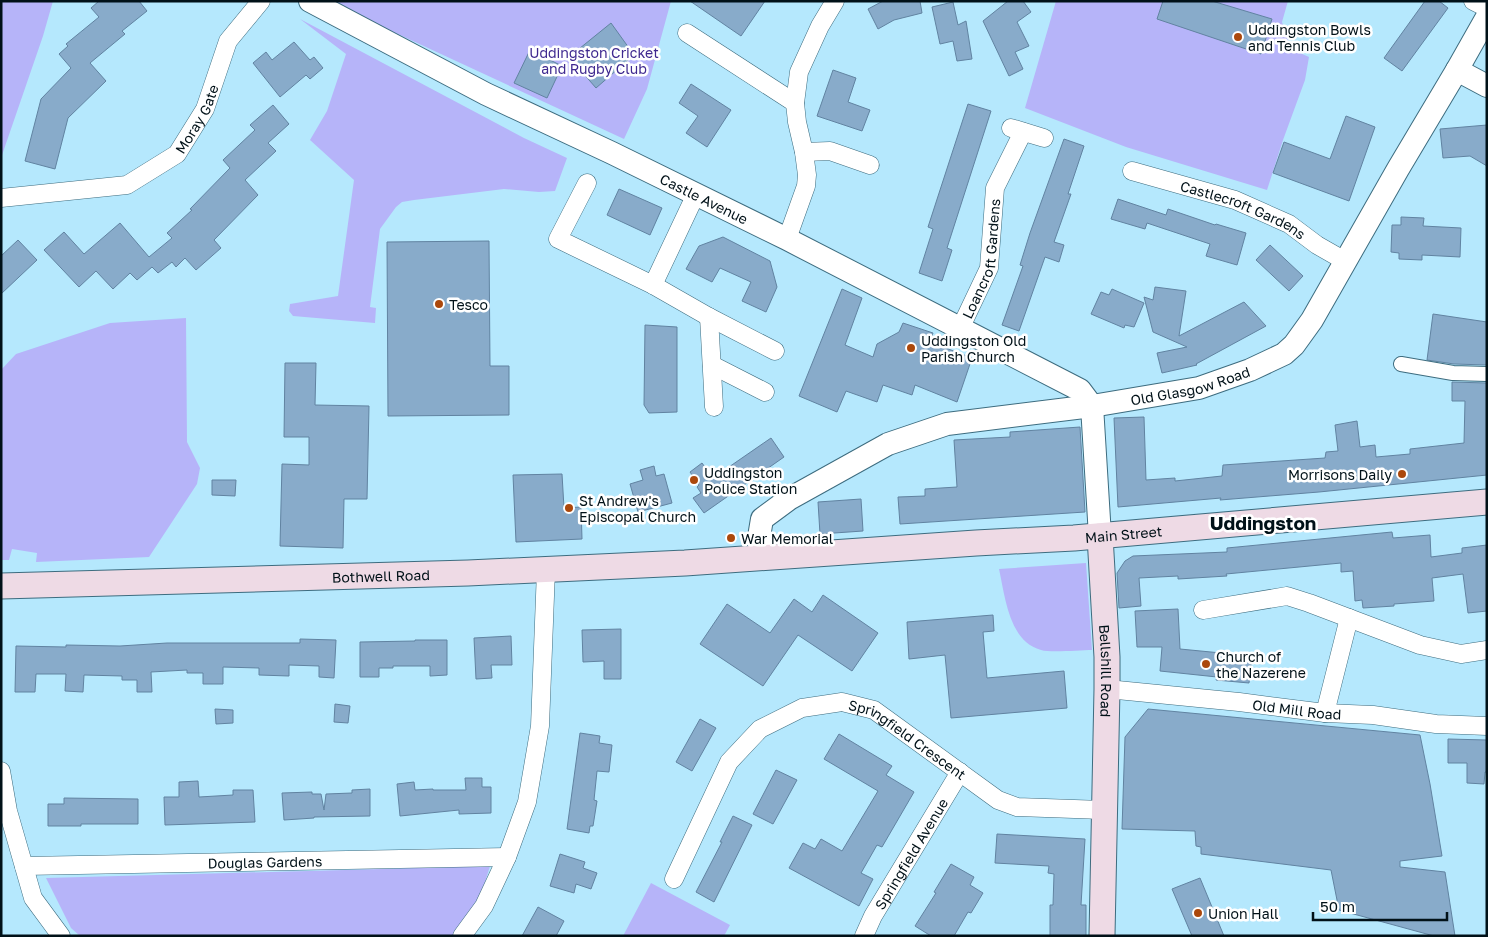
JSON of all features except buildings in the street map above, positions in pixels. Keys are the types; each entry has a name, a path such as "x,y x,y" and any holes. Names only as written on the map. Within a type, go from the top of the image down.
{"main road":[{"name":"Main Street","path":"760,558 1100,536 1487,502"},
{"name":"Bellshill Road","path":"1100,536 1107,657 1102,936"},
{"name":"Bothwell Road","path":"1,586 546,570 760,558"}],"street":[{"name":"Moray Gate","path":"1,198 127,185 177,154 205,109 228,41 261,1"},
{"name":"Castle Avenue","path":"310,1 486,94 787,239 1058,378 1080,390 1092,406"},
{"path":"787,239 806,186 807,175 797,122 796,103 799,72 820,26 835,1"},
{"path":"1473,1 1487,8"},
{"name":"Old Glasgow Road","path":"760,558 759,537 762,519 789,499 888,444 947,424 1092,406 1199,388 1250,370 1284,354 1303,334 1398,169 1458,70 1487,17"},
{"path":"687,33 796,103"},
{"path":"1458,70 1487,86"},
{"name":"Loancroft Gardens","path":"960,329 989,268 995,188 1017,130 1044,138"},
{"path":"804,152 830,151 870,165"},
{"name":"Castlecroft Gardens","path":"1132,171 1235,200 1289,224 1316,245 1346,261"},
{"path":"588,183 558,239 653,285 774,351"},
{"path":"653,285 696,194"},
{"path":"709,317 714,407"},
{"path":"1401,364 1452,373 1487,374"},
{"path":"712,365 766,392"},
{"path":"1042,412 1054,392 1058,378"},
{"name":"Bellshill Road","path":"1092,406 1100,536"},
{"path":"462,936 484,906 507,857 527,802 540,726 546,570"},
{"path":"1203,610 1287,596 1441,651 1461,654 1487,650"},
{"path":"1325,713 1349,618"},
{"name":"Old Mill Road","path":"1107,689 1239,702 1325,713 1373,715 1436,724 1487,726"},
{"name":"Springfield Crescent","path":"674,879 729,762 760,729 802,708 842,702 874,710 998,800 1017,807 1103,810"},
{"path":"1,771 8,811 33,898 61,936"},
{"name":"Springfield Avenue","path":"864,936 873,916 960,772"},
{"name":"Douglas Gardens","path":"24,866 507,857"}],"green space":[{"path":"1,1 53,1 43,36 1,158"},
{"name":"Uddingston Cricket and Rugby Club","path":"335,1 671,1 647,89 624,139 346,10"},
{"path":"1056,1 1288,1 1282,22 1291,49 1309,57 1305,80 1267,190 1126,147 1025,108"},
{"path":"300,19 524,138 567,158 555,191 539,192 504,189 402,202 396,207 380,229 370,307 376,308 375,323 293,316 289,311 290,304 338,296 354,180 310,140 327,111 346,54"},
{"path":"186,318 187,442 200,468 197,484 149,557 36,562 37,553 12,549 9,560 1,560 1,370 16,354 110,323"},
{"path":"1086,563 1092,650 1046,651 1030,645 1022,638 1010,617 999,569"},
{"path":"490,866 479,902 453,936 80,936 71,928 46,878"},
{"path":"651,883 730,925 724,936 623,936"}],"place":[{"name":"Uddingston Bowls and Tennis Club","path":"1238,37"},
{"name":"Tesco","path":"439,304"},
{"name":"Uddingston Old Parish Church","path":"911,348"},
{"name":"Morrisons Daily","path":"1402,474"},
{"name":"Uddingston Police Station","path":"694,480"},
{"name":"St Andrew's Episcopal Church","path":"569,508"},
{"name":"War Memorial","path":"731,538"},
{"name":"Church of the Nazerene","path":"1206,664"},
{"name":"Union Hall","path":"1198,913"}],"district":[{"name":"Uddingston","path":"1263,522"}]}
